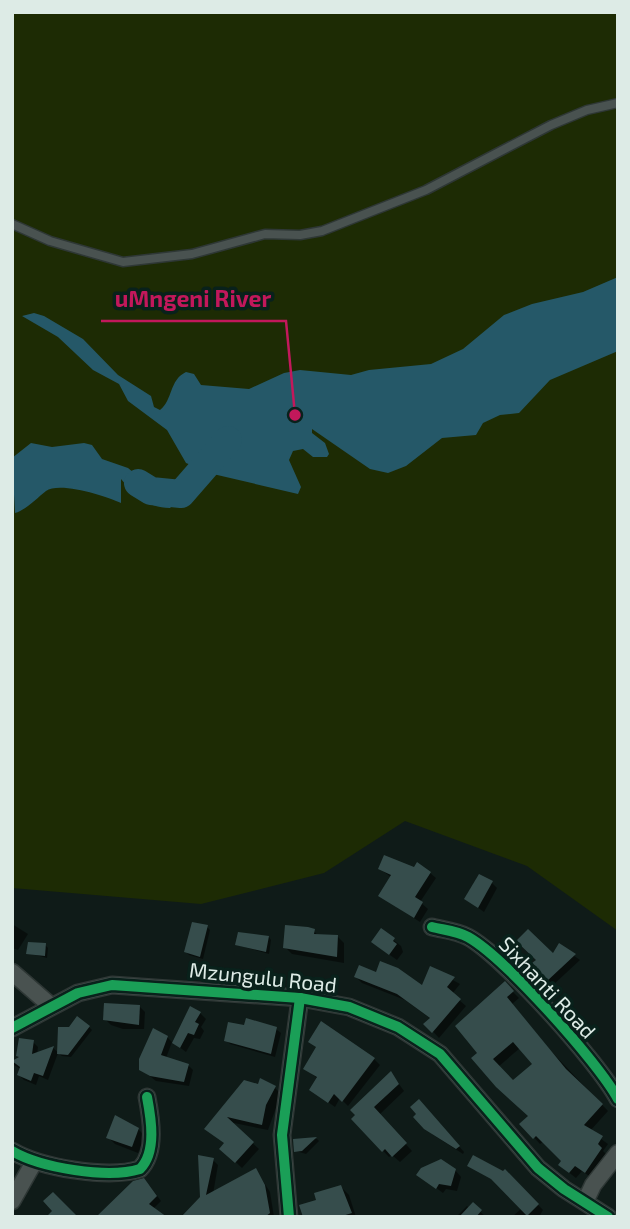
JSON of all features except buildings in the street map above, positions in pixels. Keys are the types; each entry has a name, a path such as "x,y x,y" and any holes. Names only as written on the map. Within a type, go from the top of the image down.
{"street":[{"name":"Sixhanti Road","path":"432,927 466,936 500,962 576,1045 618,1099"},
{"path":"12,972 51,1006"},
{"name":"Mzungulu Road","path":"12,1028 51,1006 99,986 122,985 300,998 333,1003 372,1016 440,1054 538,1168 608,1217"},
{"path":"289,1217 282,1135 300,998"},
{"path":"12,1151 34,1162 125,1173 140,1169 148,1156 150,1141 152,1120 147,1097"},
{"path":"584,1202 593,1185 618,1153"},
{"path":"12,1201 34,1162"}],"lane":[{"path":"12,224 50,241 123,262 192,254 265,234 300,235 321,231 426,190 551,125 587,110 618,103"}],"green space":[{"path":"12,12 618,12 618,931 527,866 405,821 324,873 201,904 12,888"}],"water":[{"path":"618,277 618,351 550,380 519,413 500,415 483,423 476,435 442,438 406,466 388,473 370,469 312,429 312,433 325,443 329,454 327,457 313,457 303,449 293,451 289,460 301,487 298,494 213,474 186,463 167,430 128,401 119,384 93,370 58,337 22,316 34,313 44,316 83,339 118,375 151,396 154,407 160,410 177,380 186,372 194,374 201,385 249,389 284,373 300,370 351,375 369,370 431,364 463,349 504,315 532,304 583,292"},
{"path":"31,443 52,447 84,443 92,445 102,459 128,468 151,487 171,491 177,501 170,508 148,503 121,479 121,503 83,491 52,488 15,513 12,458"}],"waterway":[{"path":"138,483 151,491 181,494 228,440"}],"cycle path":[{"path":"432,927 468,937 504,966 571,1037 618,1099"},
{"path":"12,1028 78,993 112,985 300,998 349,1007 398,1027 440,1054 538,1168 564,1189 608,1217"},
{"path":"289,1217 282,1135 300,998"},
{"path":"12,1151 40,1162 75,1170 111,1173 140,1169 149,1154 151,1144 147,1097"}],"place":[{"name":"uMngeni River","path":"295,415"}]}
